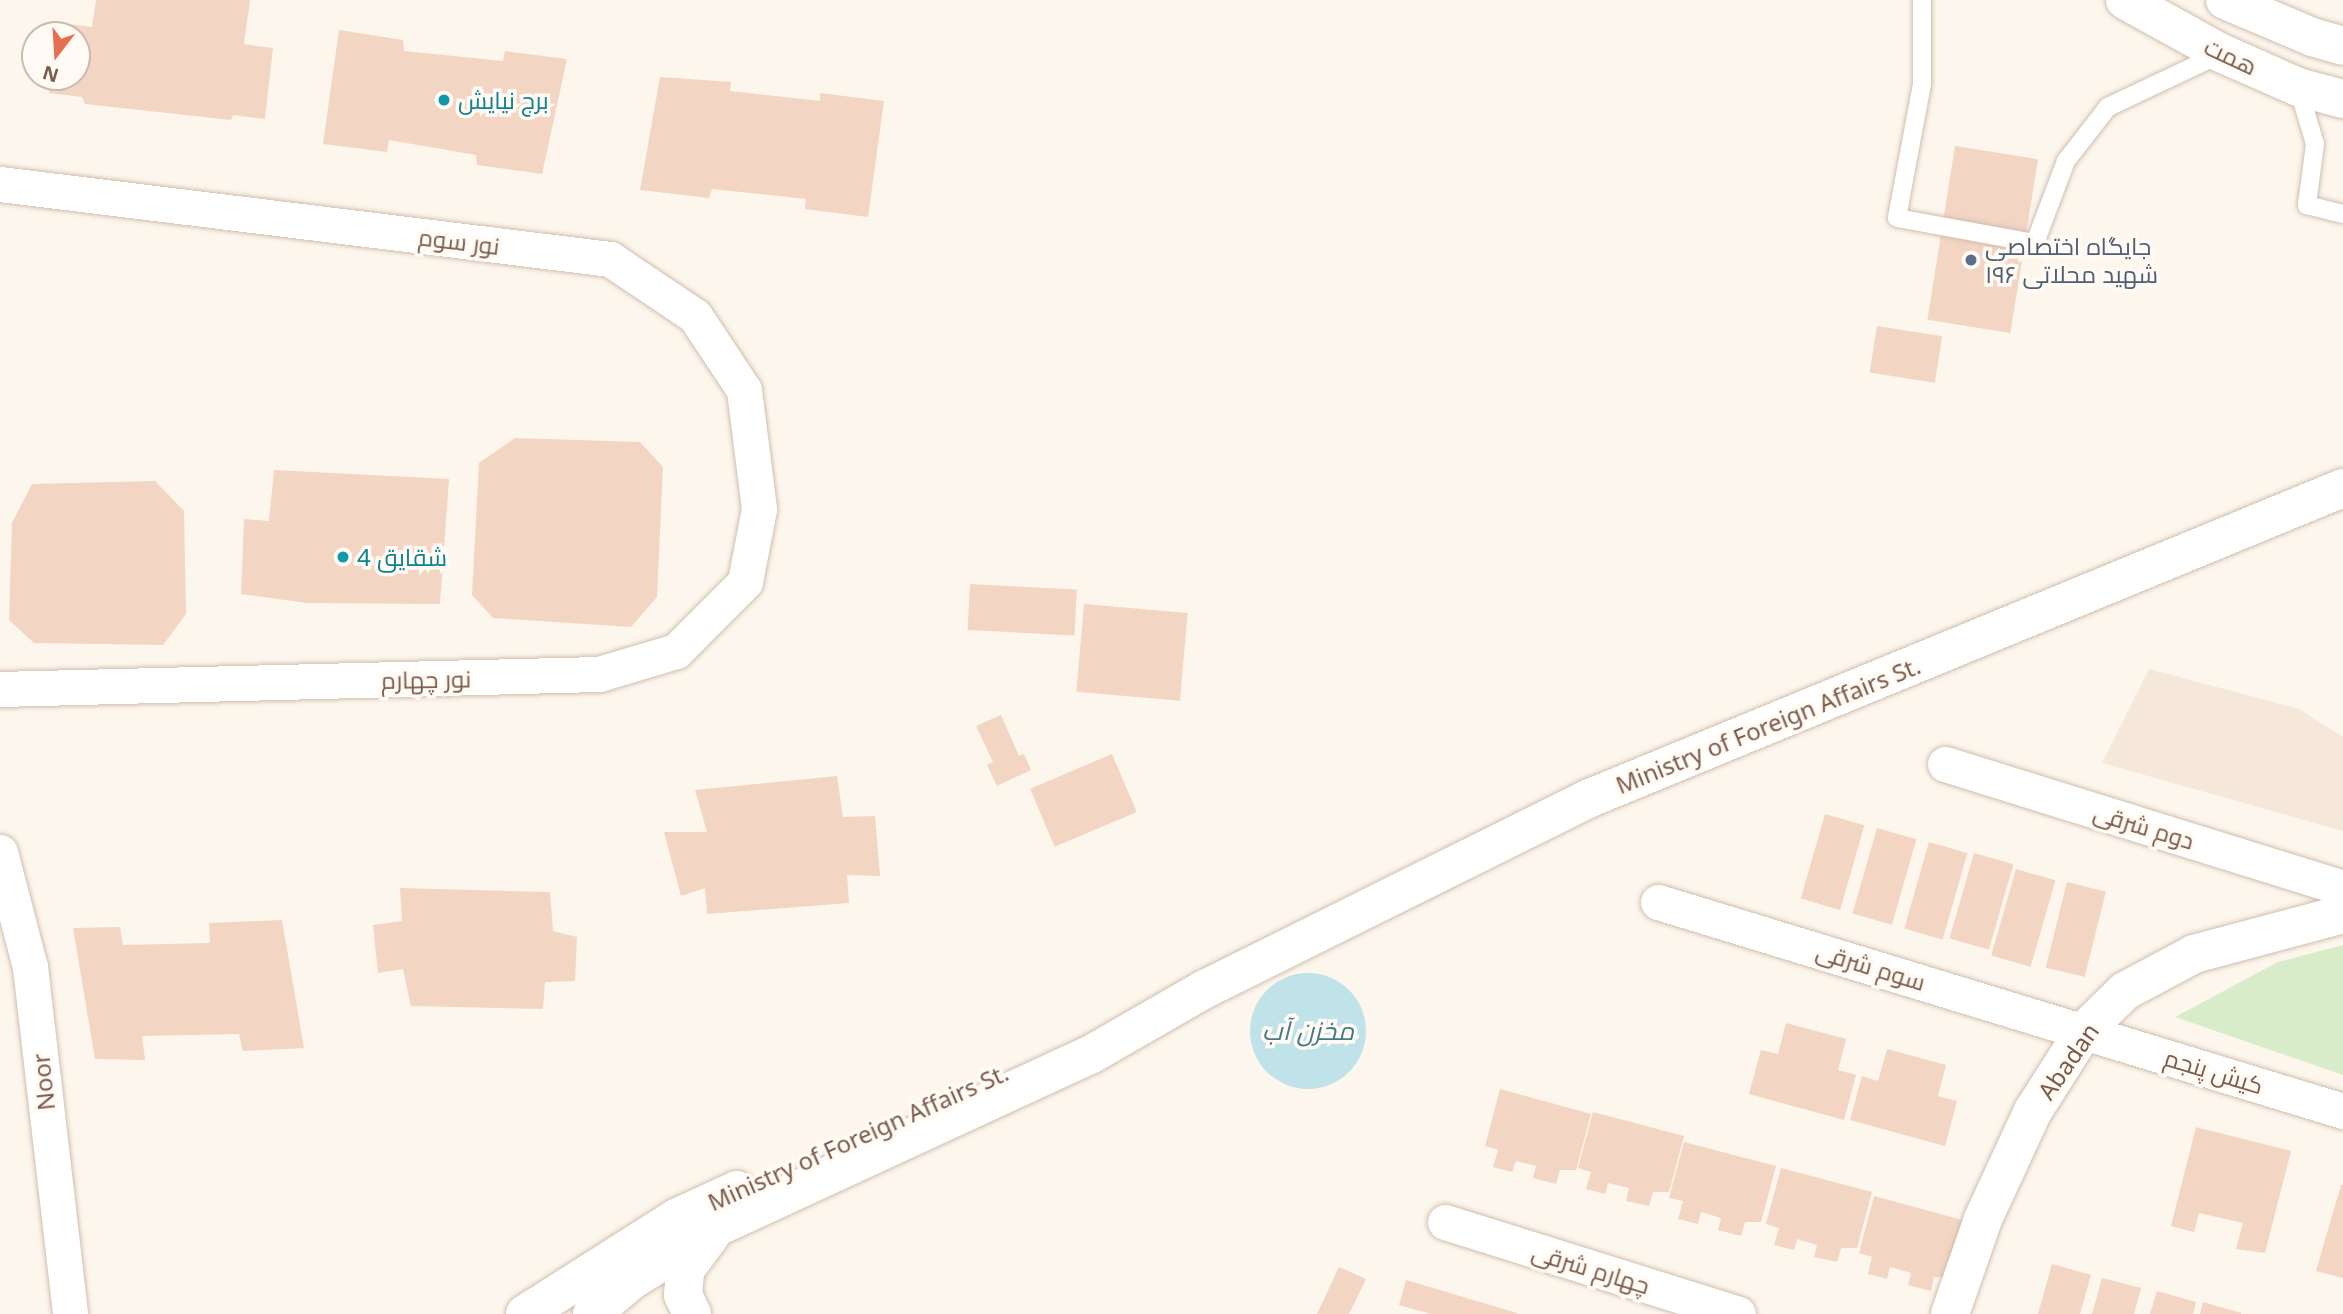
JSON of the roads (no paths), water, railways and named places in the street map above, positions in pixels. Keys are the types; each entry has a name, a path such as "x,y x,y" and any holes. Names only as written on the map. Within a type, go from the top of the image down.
{"main road":[{"name":"همت","path":"2125,0 2221,53 2298,87 2343,99"},
{"name":"همت","path":"2225,0 2312,37 2343,46"},
{"name":"Ministry of Foreign Affairs St.","path":"592,1314 632,1280 717,1227 1090,1055 1205,989 1590,798 2343,488"},
{"name":"Abadan","path":"1950,1314 1983,1219 2033,1111 2084,1031 2125,991 2194,954 2343,914"},
{"name":"Ministry of Foreign Affairs St.","path":"525,1314 676,1219 1083,1037 1205,989"},
{"path":"692,1314 683,1295 685,1270 717,1227"}],"street":[{"name":"نور سوم","path":"0,184 610,259 695,316 744,390 759,509"},
{"name":"نور چهارم","path":"0,689 599,674 676,651 745,582 759,509"},
{"name":"دوم شرقی","path":"1945,764 2343,888"},
{"name":"Noor","path":"0,852 30,967 70,1314"},
{"name":"سوم شرقی","path":"1658,902 2084,1031"},
{"name":"کیش پنجم","path":"2084,1031 2343,1111"},
{"name":"چهارم شرقی","path":"1445,1222 1738,1314"}],"lane":[{"path":"1923,0 1922,84 1897,218 2035,243 2066,161 2108,107 2221,53"},
{"path":"2298,87 2315,144 2307,205 2343,214"}],"water":[{"name":"مخزن آب","path":"1308,973 1330,978 1349,990 1361,1009 1366,1031 1361,1053 1349,1072 1330,1084 1308,1089 1286,1084 1267,1072 1255,1053 1250,1031 1255,1009 1267,990 1286,978"}],"place":[{"name":"برج نیایش","path":"444,100"},
{"name":"جایگاه اختصاصی ۱۹۶ شهید محلاتی","path":"1971,260"},
{"name":"شقایق 4","path":"343,557"}]}
